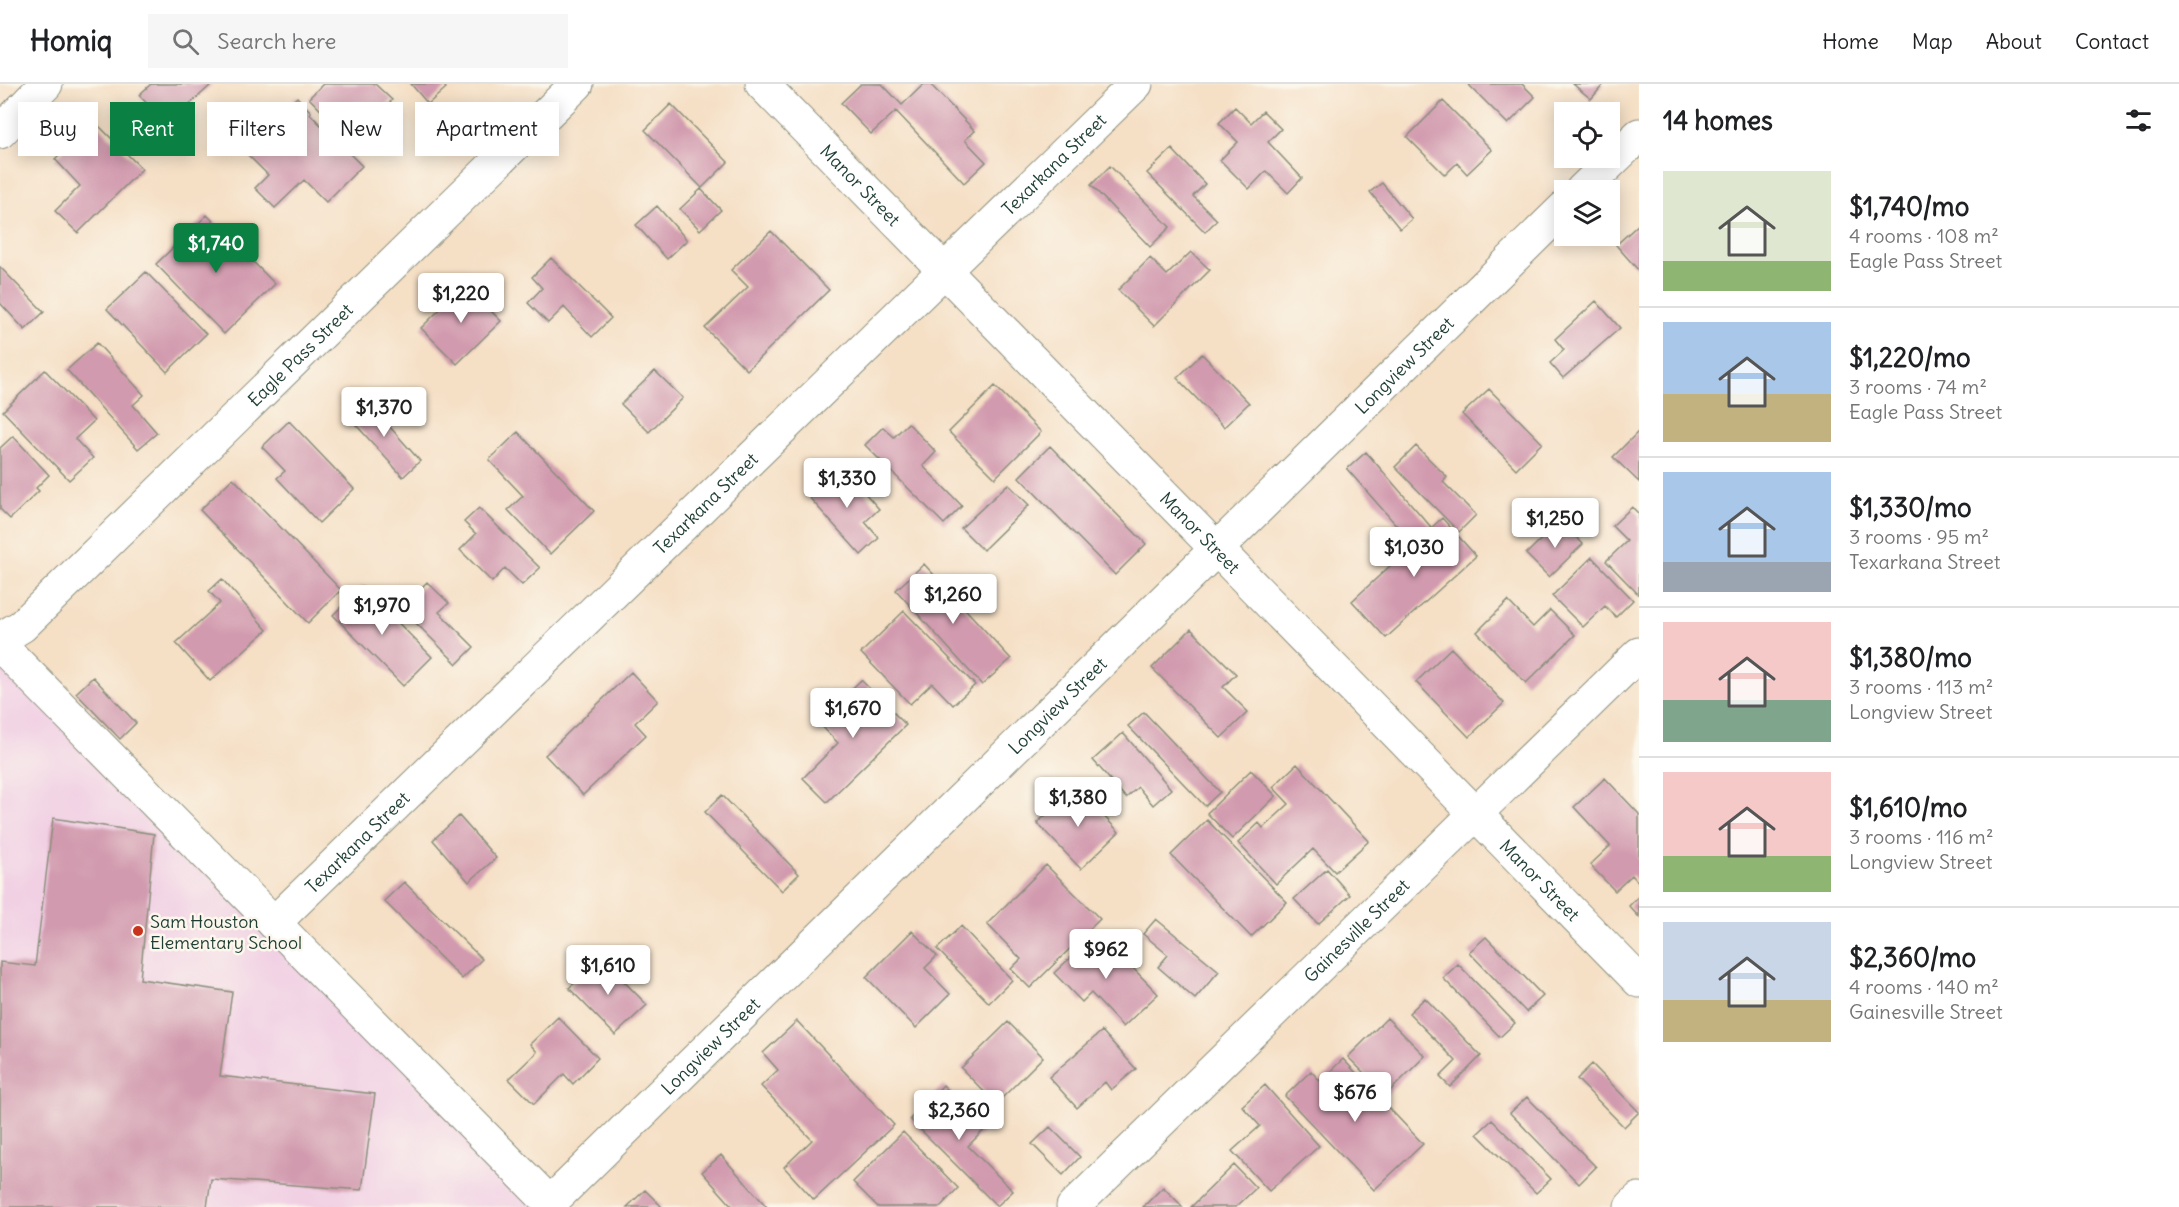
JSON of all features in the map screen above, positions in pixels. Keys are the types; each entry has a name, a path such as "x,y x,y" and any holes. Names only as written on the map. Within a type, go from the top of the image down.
{"street":[{"path":"0,132 46,84"},
{"name":"Eagle Pass Street","path":"7,636 577,84"},
{"name":"Manor Street","path":"762,84 1639,981"},
{"name":"Texarkana Street","path":"274,923 1136,84"},
{"path":"1592,180 1639,135"},
{"name":"Longview Street","path":"274,923 550,1203 1554,218"},
{"path":"7,636 274,923"},
{"name":"Gainesville Street","path":"1073,1207 1639,654"},
{"path":"1631,1207 1639,1199"}],"shaded area":[{"name":"Sam Houston Elementary School","path":"0,654 550,1207 0,1207"}],"building":[{"path":"151,84 212,84 192,102 146,102 139,95"},
{"path":"323,84 375,84 392,100 390,102 319,102 319,108 309,98"},
{"path":"411,84 443,84 446,88 430,102 426,102"},
{"path":"861,84 882,84 902,105 924,84 930,84 975,131 965,140 986,162 964,183 896,111 871,134 841,103"},
{"path":"1468,84 1522,84 1535,97 1508,124"},
{"path":"1573,84 1604,84 1591,99"},
{"path":"297,97 302,102 292,102"},
{"path":"1443,101 1492,150 1467,174 1457,163 1445,175 1407,137"},
{"path":"671,104 728,162 702,188 645,130"},
{"path":"1235,107 1251,123 1263,111 1281,129 1268,142 1302,178 1288,193 1266,171 1249,189 1220,160 1238,142 1219,123"},
{"path":"307,108 319,123 319,156 352,156 362,166 326,202 304,180 275,208 255,188 268,175 249,156 307,156"},
{"path":"98,125 110,137 110,156 129,156 142,169 78,233 55,211 80,186 55,159 58,156 98,156"},
{"path":"1172,149 1205,184 1193,196 1217,220 1205,232 1147,173"},
{"path":"1110,166 1170,227 1150,247 1091,185"},
{"path":"1382,183 1412,219 1400,229 1370,192"},
{"path":"701,189 721,210 700,230 680,209"},
{"path":"657,206 687,240 667,259 636,225"},
{"path":"207,215 275,284 224,334 156,264"},
{"path":"1639,224 1639,271 1617,246 1620,246 1620,241"},
{"path":"771,231 829,290 747,370 705,328 748,287 731,270"},
{"path":"1191,252 1210,270 1154,326 1118,290 1150,258 1167,275"},
{"path":"551,258 611,318 592,337 564,307 548,323 528,303 542,288 532,277"},
{"path":"0,267 44,312 25,330 0,303"},
{"path":"146,272 206,334 167,372 107,309"},
{"path":"465,285 501,321 457,364 421,328"},
{"path":"1596,301 1620,328 1563,378 1550,363 1564,350 1555,339"},
{"path":"97,343 144,395 133,405 157,433 138,449 67,370"},
{"path":"1202,354 1249,403 1224,427 1177,378"},
{"path":"45,370 94,421 75,439 93,458 69,480 3,411"},
{"path":"655,371 683,398 649,432 621,404"},
{"path":"995,386 1041,432 995,478 949,432"},
{"path":"1489,389 1542,443 1516,469 1462,414"},
{"path":"366,400 420,461 403,477 348,416"},
{"path":"289,421 354,489 319,523 277,478 285,471 262,447"},
{"path":"908,423 936,452 923,466 962,506 944,524 865,445 883,427 894,437"},
{"path":"1639,431 1639,482 1613,457"},
{"path":"518,432 594,511 550,554 508,510 523,496 489,460"},
{"path":"13,436 49,475 36,488 39,491 10,519 0,509 0,448"},
{"path":"1050,446 1146,544 1115,575 1019,477"},
{"path":"1416,446 1447,477 1443,482 1476,515 1459,532 1395,467"},
{"path":"1366,452 1431,527 1413,544 1347,469"},
{"path":"841,466 879,509 865,522 879,538 861,555 808,496"},
{"path":"233,478 341,590 308,623 200,510"},
{"path":"1008,484 1029,505 983,550 961,528"},
{"path":"1632,507 1639,514 1639,595 1606,561 1627,541 1612,526"},
{"path":"479,508 540,568 522,585 505,568 492,582 460,550 476,534 464,522"},
{"path":"1442,518 1476,556 1386,638 1352,601"},
{"path":"1560,521 1583,544 1549,577 1526,554"},
{"path":"1592,557 1633,600 1616,617 1605,606 1583,627 1552,596"},
{"path":"924,564 1011,659 982,685 896,590"},
{"path":"222,579 267,630 210,681 176,643 220,603 209,591"},
{"path":"427,582 449,603 439,612 474,647 457,664 401,608"},
{"path":"362,586 432,657 403,686 333,615"},
{"path":"1508,601 1533,627 1550,610 1575,635 1526,683 1477,632"},
{"path":"904,611 975,685 953,705 932,683 910,704 861,653"},
{"path":"1191,629 1236,674 1223,687 1248,712 1221,738 1152,668"},
{"path":"1451,648 1504,703 1469,737 1416,682"},
{"path":"631,672 658,701 635,723 646,735 583,795 545,755"},
{"path":"93,677 136,723 120,739 76,693"},
{"path":"861,680 906,725 827,802 803,778 838,743 818,722"},
{"path":"1144,712 1220,792 1205,806 1128,726"},
{"path":"1123,733 1171,789 1153,805 1138,787 1126,798 1093,760"},
{"path":"1297,764 1369,841 1335,872 1313,849 1276,884 1238,843 1259,823 1263,828 1289,804 1273,787"},
{"path":"1251,770 1276,796 1232,839 1207,813"},
{"path":"1605,778 1639,814 1639,883 1632,875 1615,891 1590,865 1610,846 1574,807"},
{"path":"1076,787 1119,832 1081,869 1037,823"},
{"path":"722,795 799,874 782,891 705,812"},
{"path":"459,816 496,858 469,882 433,840"},
{"path":"53,818 154,834 140,979 232,992 220,1076 375,1094 362,1190 211,1179 207,1207 0,1207 0,962 35,966"},
{"path":"1207,820 1287,902 1251,937 1171,855"},
{"path":"1046,865 1100,919 1030,988 1011,969 1021,959 987,924"},
{"path":"1327,869 1350,895 1318,924 1294,899"},
{"path":"404,882 482,959 462,979 384,901"},
{"path":"1639,896 1639,917 1629,906"},
{"path":"1156,919 1219,971 1195,999 1158,967 1168,955 1143,934"},
{"path":"961,926 1012,980 989,1003 937,949"},
{"path":"912,931 937,956 925,968 950,994 916,1028 866,977"},
{"path":"1098,932 1158,994 1123,1027 1091,993 1082,1002 1054,973"},
{"path":"1486,937 1543,996 1526,1012 1469,952"},
{"path":"601,958 647,1005 615,1035 569,988"},
{"path":"1458,964 1515,1023 1500,1037 1443,978"},
{"path":"1425,998 1481,1056 1450,1087 1440,1077 1456,1061 1409,1013"},
{"path":"558,1017 598,1058 573,1084 564,1074 534,1104 509,1079 537,1052 530,1044"},
{"path":"1387,1018 1425,1056 1386,1095 1348,1057"},
{"path":"797,1021 894,1125 814,1200 784,1167 812,1140 761,1086 778,1070 763,1053"},
{"path":"1008,1022 1043,1057 996,1104 961,1068"},
{"path":"1102,1031 1136,1069 1111,1090 1105,1082 1077,1108 1049,1077"},
{"path":"1343,1059 1423,1144 1374,1190 1285,1096 1311,1071 1320,1081"},
{"path":"1592,1064 1639,1112 1624,1127 1577,1079"},
{"path":"943,1085 986,1128 968,1146 1013,1191 997,1206 910,1119"},
{"path":"1265,1085 1319,1146 1269,1191 1232,1151 1260,1126 1242,1106"},
{"path":"1527,1097 1596,1167 1579,1184 1510,1113"},
{"path":"1492,1120 1551,1179 1536,1193 1477,1134"},
{"path":"1050,1127 1080,1157 1063,1175 1032,1144"},
{"path":"903,1132 958,1188 940,1207 878,1207 853,1182"},
{"path":"721,1155 767,1207 733,1207 702,1172"},
{"path":"1234,1165 1256,1188 1236,1207 1191,1207"},
{"path":"1163,1187 1183,1207 1143,1207"},
{"path":"645,1190 662,1207 627,1207"}],"place":[{"name":"Sam Houston Elementary School","path":"138,931"}]}
